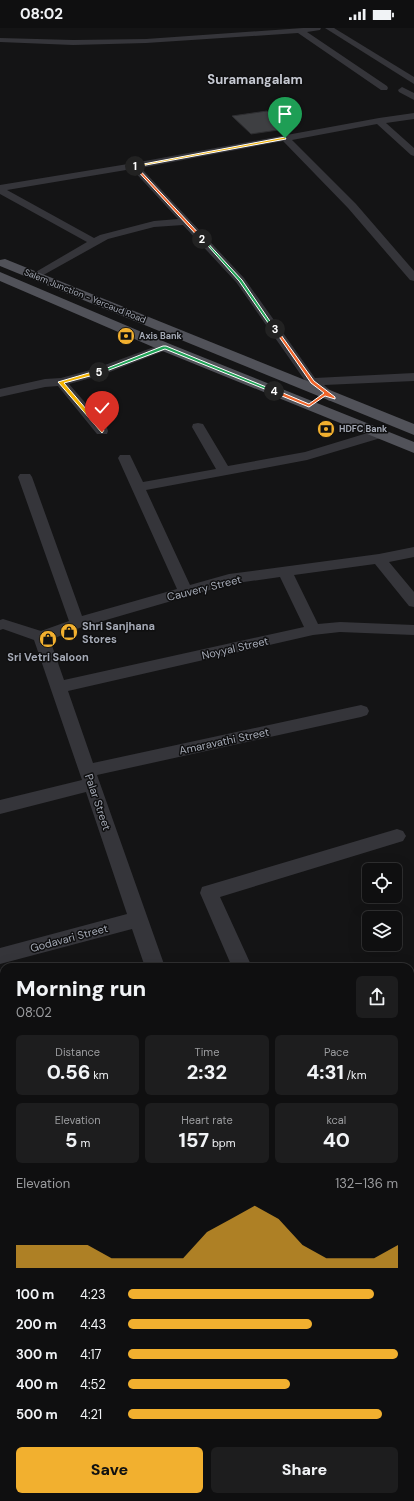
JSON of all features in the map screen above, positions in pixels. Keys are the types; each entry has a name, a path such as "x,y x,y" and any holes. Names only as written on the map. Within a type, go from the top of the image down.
{"main road":[{"name":"Salem Junction - Yercaud Road","path":"0,261 38,275 328,396 414,430"},
{"path":"0,276 165,347 414,448"},
{"path":"309,406 328,396"}],"street":[{"path":"220,28 227,36"},
{"path":"269,28 276,33"},
{"path":"0,40 49,43 119,39 227,36 300,31 314,28"},
{"path":"329,28 414,81"},
{"path":"300,31 384,88"},
{"path":"401,73 414,70"},
{"path":"402,90 414,97"},
{"path":"0,189 414,116"},
{"path":"379,121 414,153"},
{"path":"285,138 352,206 414,278"},
{"path":"134,166 240,280 312,382 328,396"},
{"path":"0,189 70,230 94,242"},
{"path":"38,275 104,237 154,224 186,222"},
{"path":"402,265 414,262"},
{"path":"0,393 45,383 61,382 98,372 165,347"},
{"path":"312,382 414,377"},
{"path":"61,382 102,432"},
{"path":"198,426 224,471"},
{"path":"138,487 306,456 379,434"},
{"path":"125,458 186,592"},
{"path":"25,477 77,623"},
{"name":"Cauvery Street","path":"41,637 77,623 229,580 379,559 414,552"},
{"path":"379,559 414,602"},
{"path":"286,572 313,630"},
{"path":"1,622 41,637"},
{"name":"Noyyal Street","path":"58,687 313,630 340,627 414,630"},
{"name":"Palar Street","path":"41,637 154,963"},
{"name":"Amaravathi Street","path":"0,807 89,778 361,711"},
{"path":"240,963 209,893 397,836"},
{"name":"Godavari Street","path":"0,956 138,919"}],"building":[{"path":"267,111 285,129 251,134 232,116"}],"place":[{"name":"Axis Bank","path":"126,336"},
{"name":"HDFC Bank","path":"326,429"},
{"name":"Shri Sanjhana Stores","path":"69,632"},
{"name":"Sri Vetri Saloon","path":"48,639"}],"district":[{"name":"Suramangalam","path":"255,79"}],"route":[{"path":"102,432 61,382 98,372 165,347 309,406 324,394 333,398 312,382 240,280 134,166 285,138"}]}
